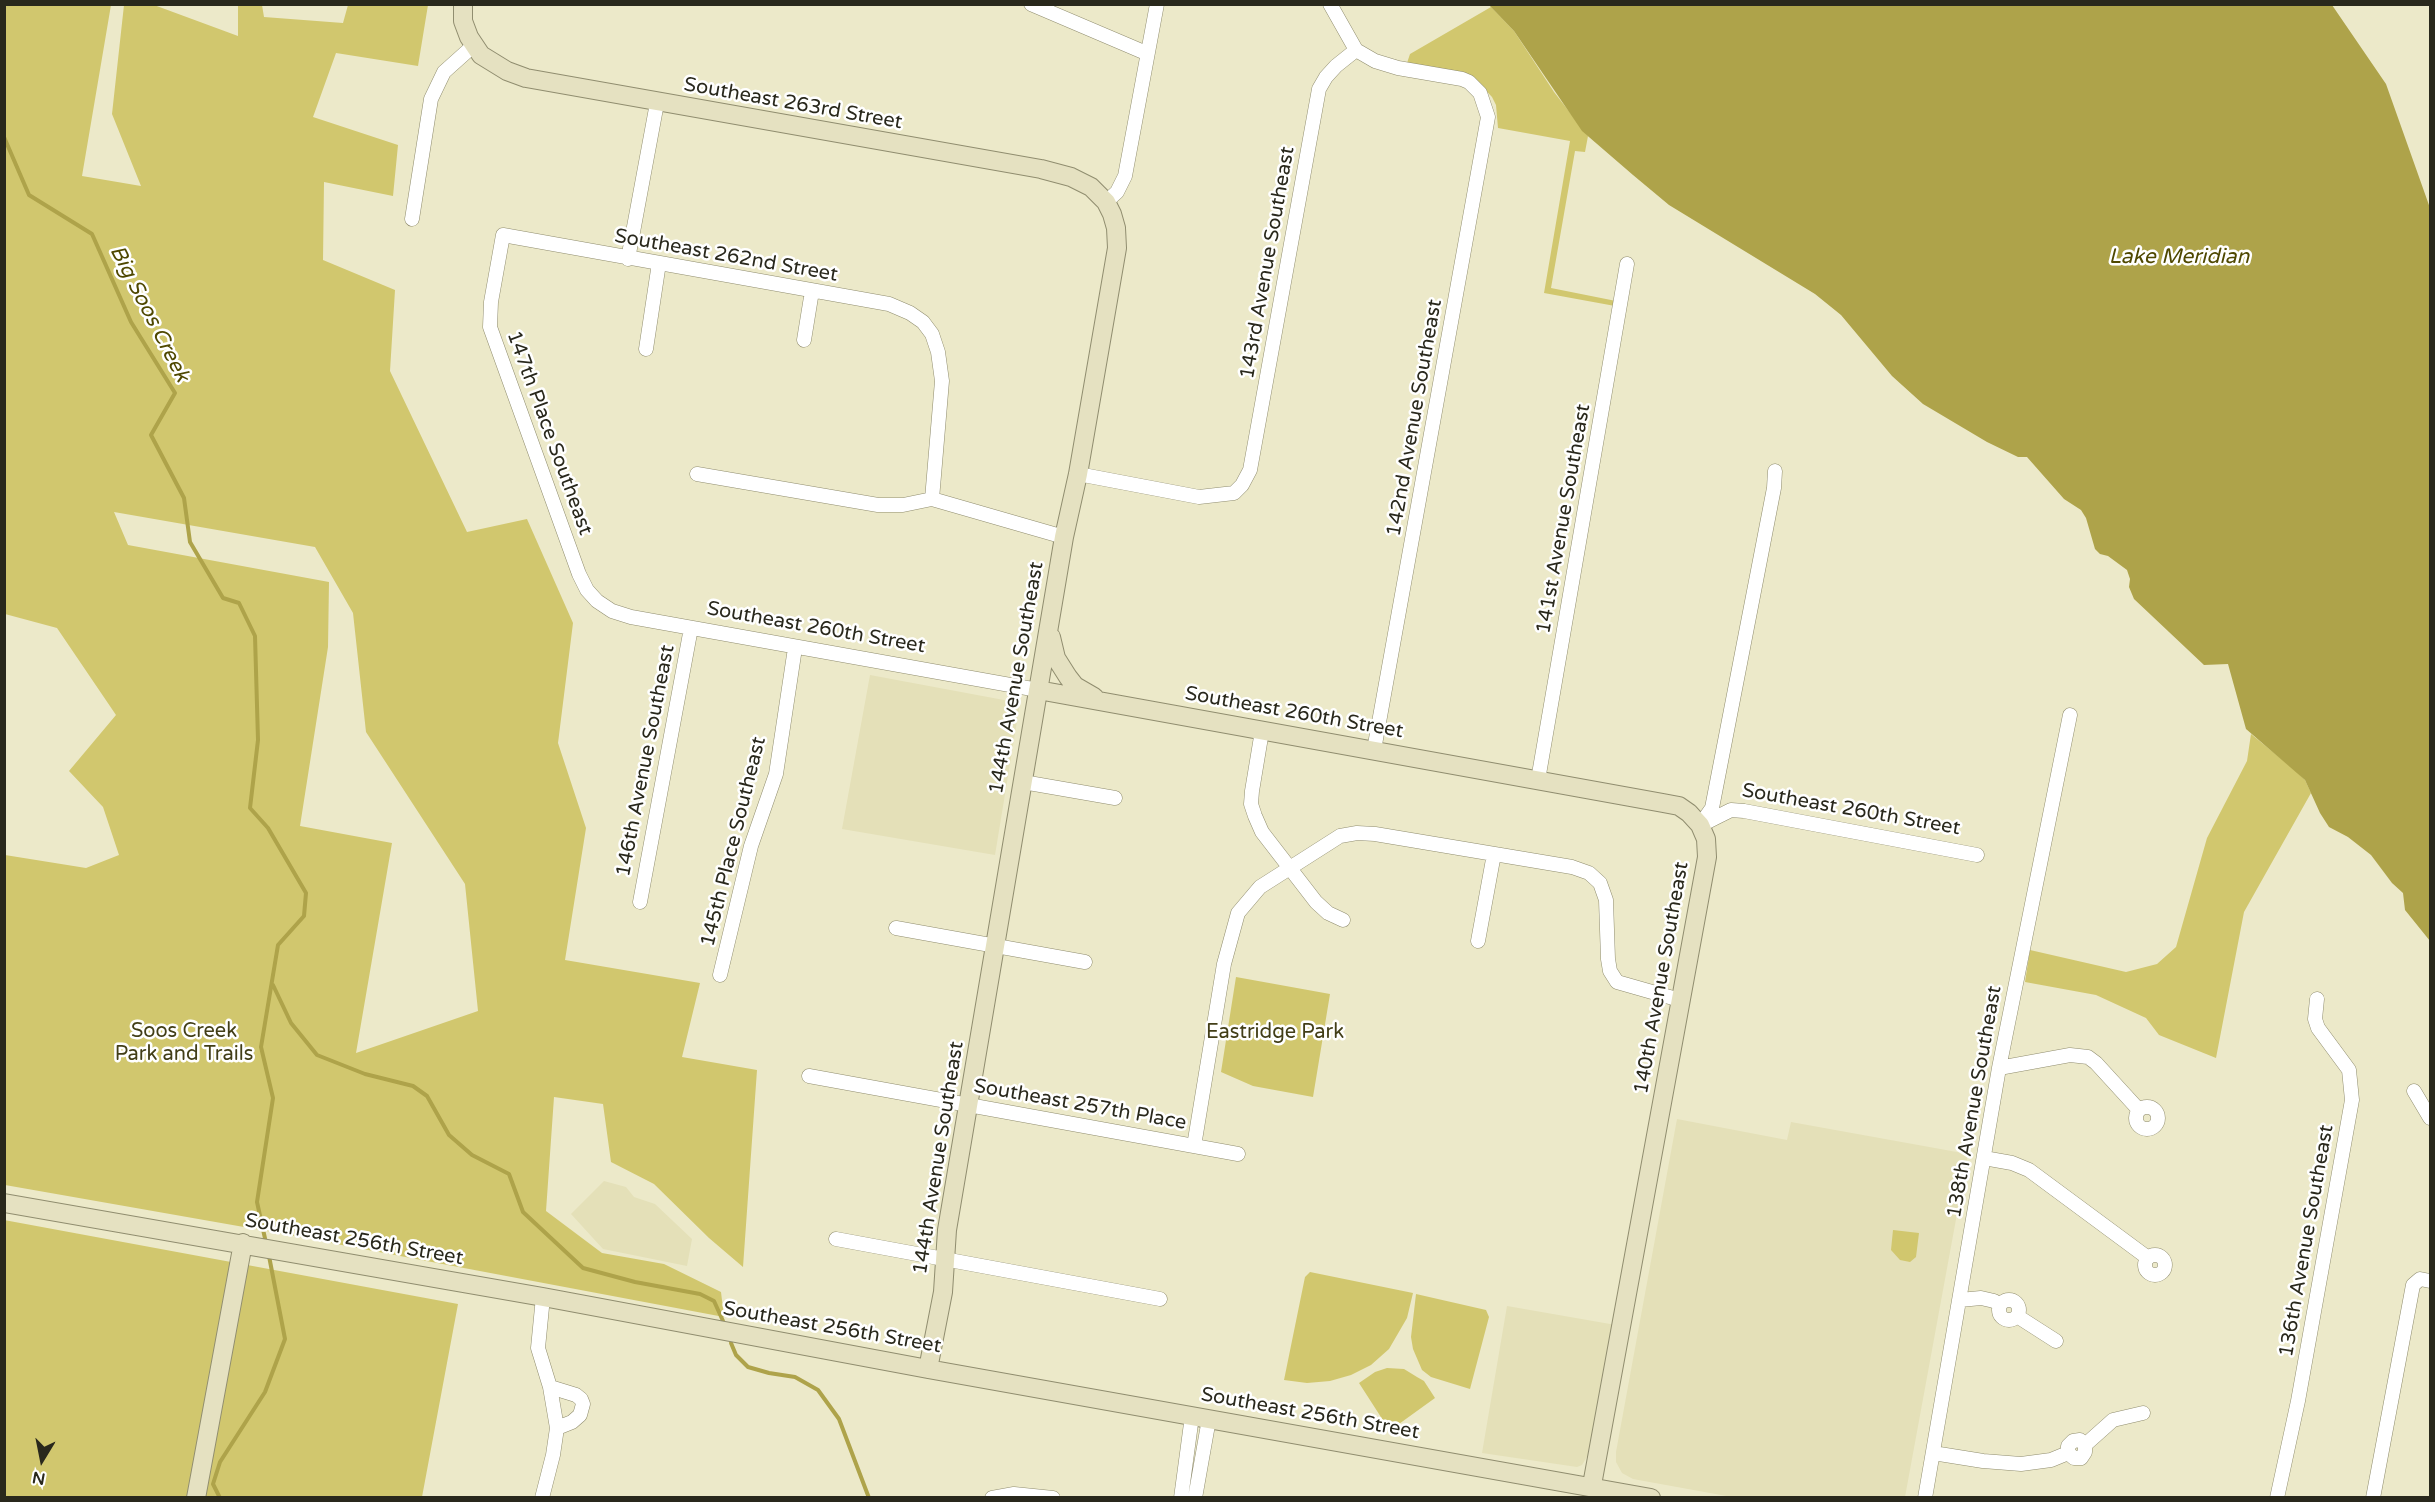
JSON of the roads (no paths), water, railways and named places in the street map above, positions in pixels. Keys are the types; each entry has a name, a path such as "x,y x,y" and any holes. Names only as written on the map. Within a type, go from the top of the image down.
{"street":[{"path":"412,219 434,91 444,72 473,46 463,21 463,4"},
{"path":"1030,4 1146,53"},
{"path":"1106,202 1117,192 1125,176 1146,53 1157,4"},
{"path":"1330,4 1356,50"},
{"name":"Southeast 263rd Street","path":"473,46 491,62 526,78 657,103 1041,169 1071,177 1091,187 1106,202"},
{"name":"142nd Avenue Southeast","path":"1356,50 1376,61 1398,68 1462,79 1480,93 1488,110 1488,129 1374,750"},
{"name":"143rd Avenue Southeast","path":"1078,474 1199,497 1234,493 1242,485 1250,470 1319,89 1335,66 1356,50"},
{"path":"627,259 657,103"},
{"name":"144th Avenue Southeast","path":"928,1369 942,1292 943,1259 995,945 1064,537 1078,474 1117,248 1116,228 1106,202"},
{"name":"Southeast 262nd Street","path":"503,235 627,259 889,304 910,313 923,322 932,334 938,352 942,381 932,499"},
{"name":"147th Place Southeast","path":"503,235 491,302 490,327 579,574 587,590 597,601"},
{"path":"646,349 659,264"},
{"name":"141st Avenue Southeast","path":"1538,780 1627,264"},
{"path":"804,340 812,291"},
{"path":"1700,825 1712,808 1774,488 1775,471"},
{"path":"697,474 878,505 903,505 932,499 1064,537"},
{"name":"Southeast 260th Street","path":"597,601 612,611 631,617 1678,806 1689,813 1700,825 1731,810 1744,811 1977,855"},
{"path":"1050,622 1056,658 1068,677 1084,693 1106,703"},
{"name":"146th Avenue Southeast","path":"640,902 691,628"},
{"name":"145th Place Southeast","path":"720,975 751,846 776,774 795,648"},
{"name":"138th Avenue Southeast","path":"1926,1497 1999,1068 2070,715"},
{"path":"1262,731 1251,804 1262,832 1316,902 1328,913 1343,920"},
{"path":"1023,782 1115,798"},
{"name":"140th Avenue Southeast","path":"1594,1491 1707,858 1706,839 1700,825"},
{"path":"1194,1146 1224,964 1238,913 1251,894 1289,867 1340,836 1357,833 1572,867 1589,873 1600,883 1605,900 1609,965 1617,982 1680,1000"},
{"path":"1478,941 1494,854"},
{"path":"896,928 1085,962"},
{"name":"136th Avenue Southeast","path":"2277,1497 2298,1401 2352,1100 2349,1071 2318,1028 2315,1019 2317,999"},
{"path":"1999,1068 2070,1055 2088,1057 2139,1110"},
{"name":"Southeast 257th Place","path":"809,1076 1238,1154"},
{"path":"2414,1091 2430,1118"},
{"path":"1984,1158 2012,1163 2029,1170 2148,1258"},
{"name":"Southeast 256th Street","path":"4,1203 543,1297 1594,1491 1652,1497"},
{"path":"836,1239 1160,1299"},
{"path":"196,1497 258,1246"},
{"path":"2373,1497 2413,1285 2420,1279 2430,1281"},
{"path":"542,1497 553,1455 557,1428 550,1387 538,1348 543,1297"},
{"path":"1960,1300 1981,1298 1994,1301 2000,1305 1999,1312 2003,1318 2010,1320 2017,1316 2056,1341"},
{"path":"550,1387 576,1395 583,1404 580,1415 572,1422 557,1428"},
{"path":"1933,1453 2021,1464 2051,1460 2068,1453 2068,1446 2073,1441 2080,1440 2085,1445 2113,1420 2144,1413"},
{"path":"1181,1497 1201,1418"},
{"path":"1195,1497 1201,1418"},
{"path":"992,1497 1014,1494 1053,1497"}],"water":[{"name":"Lake Meridian","path":"1489,5 2332,5 2386,84 2430,208 2430,941 2405,910 2403,893 2392,883 2371,855 2348,837 2329,827 2305,780 2246,729 2228,664 2204,665 2134,599 2129,587 2130,579 2127,570 2095,549 2086,518 2081,510 2064,499 2027,457 2018,457 1987,442 1923,404 1892,376 1841,315 1815,294 1669,205 1633,175 1582,131 1514,31"}],"waterway":[{"name":"Big Soos Creek","path":"4,137 29,195 92,234 131,322 175,393 151,435 184,498 190,542 223,598 239,603 255,636 258,740 250,808 268,828 306,893 304,916 278,945 261,1047 273,1098 257,1202 266,1243"},
{"path":"273,985 291,1023 317,1055 365,1074 413,1086 427,1096 449,1135 472,1155 509,1174 523,1212 583,1268 635,1282 700,1294 714,1301 723,1321"},
{"name":"Big Soos Creek","path":"220,1498 213,1484 220,1462 265,1392 285,1339 269,1256"},
{"path":"731,1343 736,1355 748,1367 795,1377 818,1390 839,1419 869,1498"}],"park label":[{"name":"Eastridge Park","path":"1275,1033"},
{"name":"Soos Creek Park and Trails","path":"184,1044"}]}
